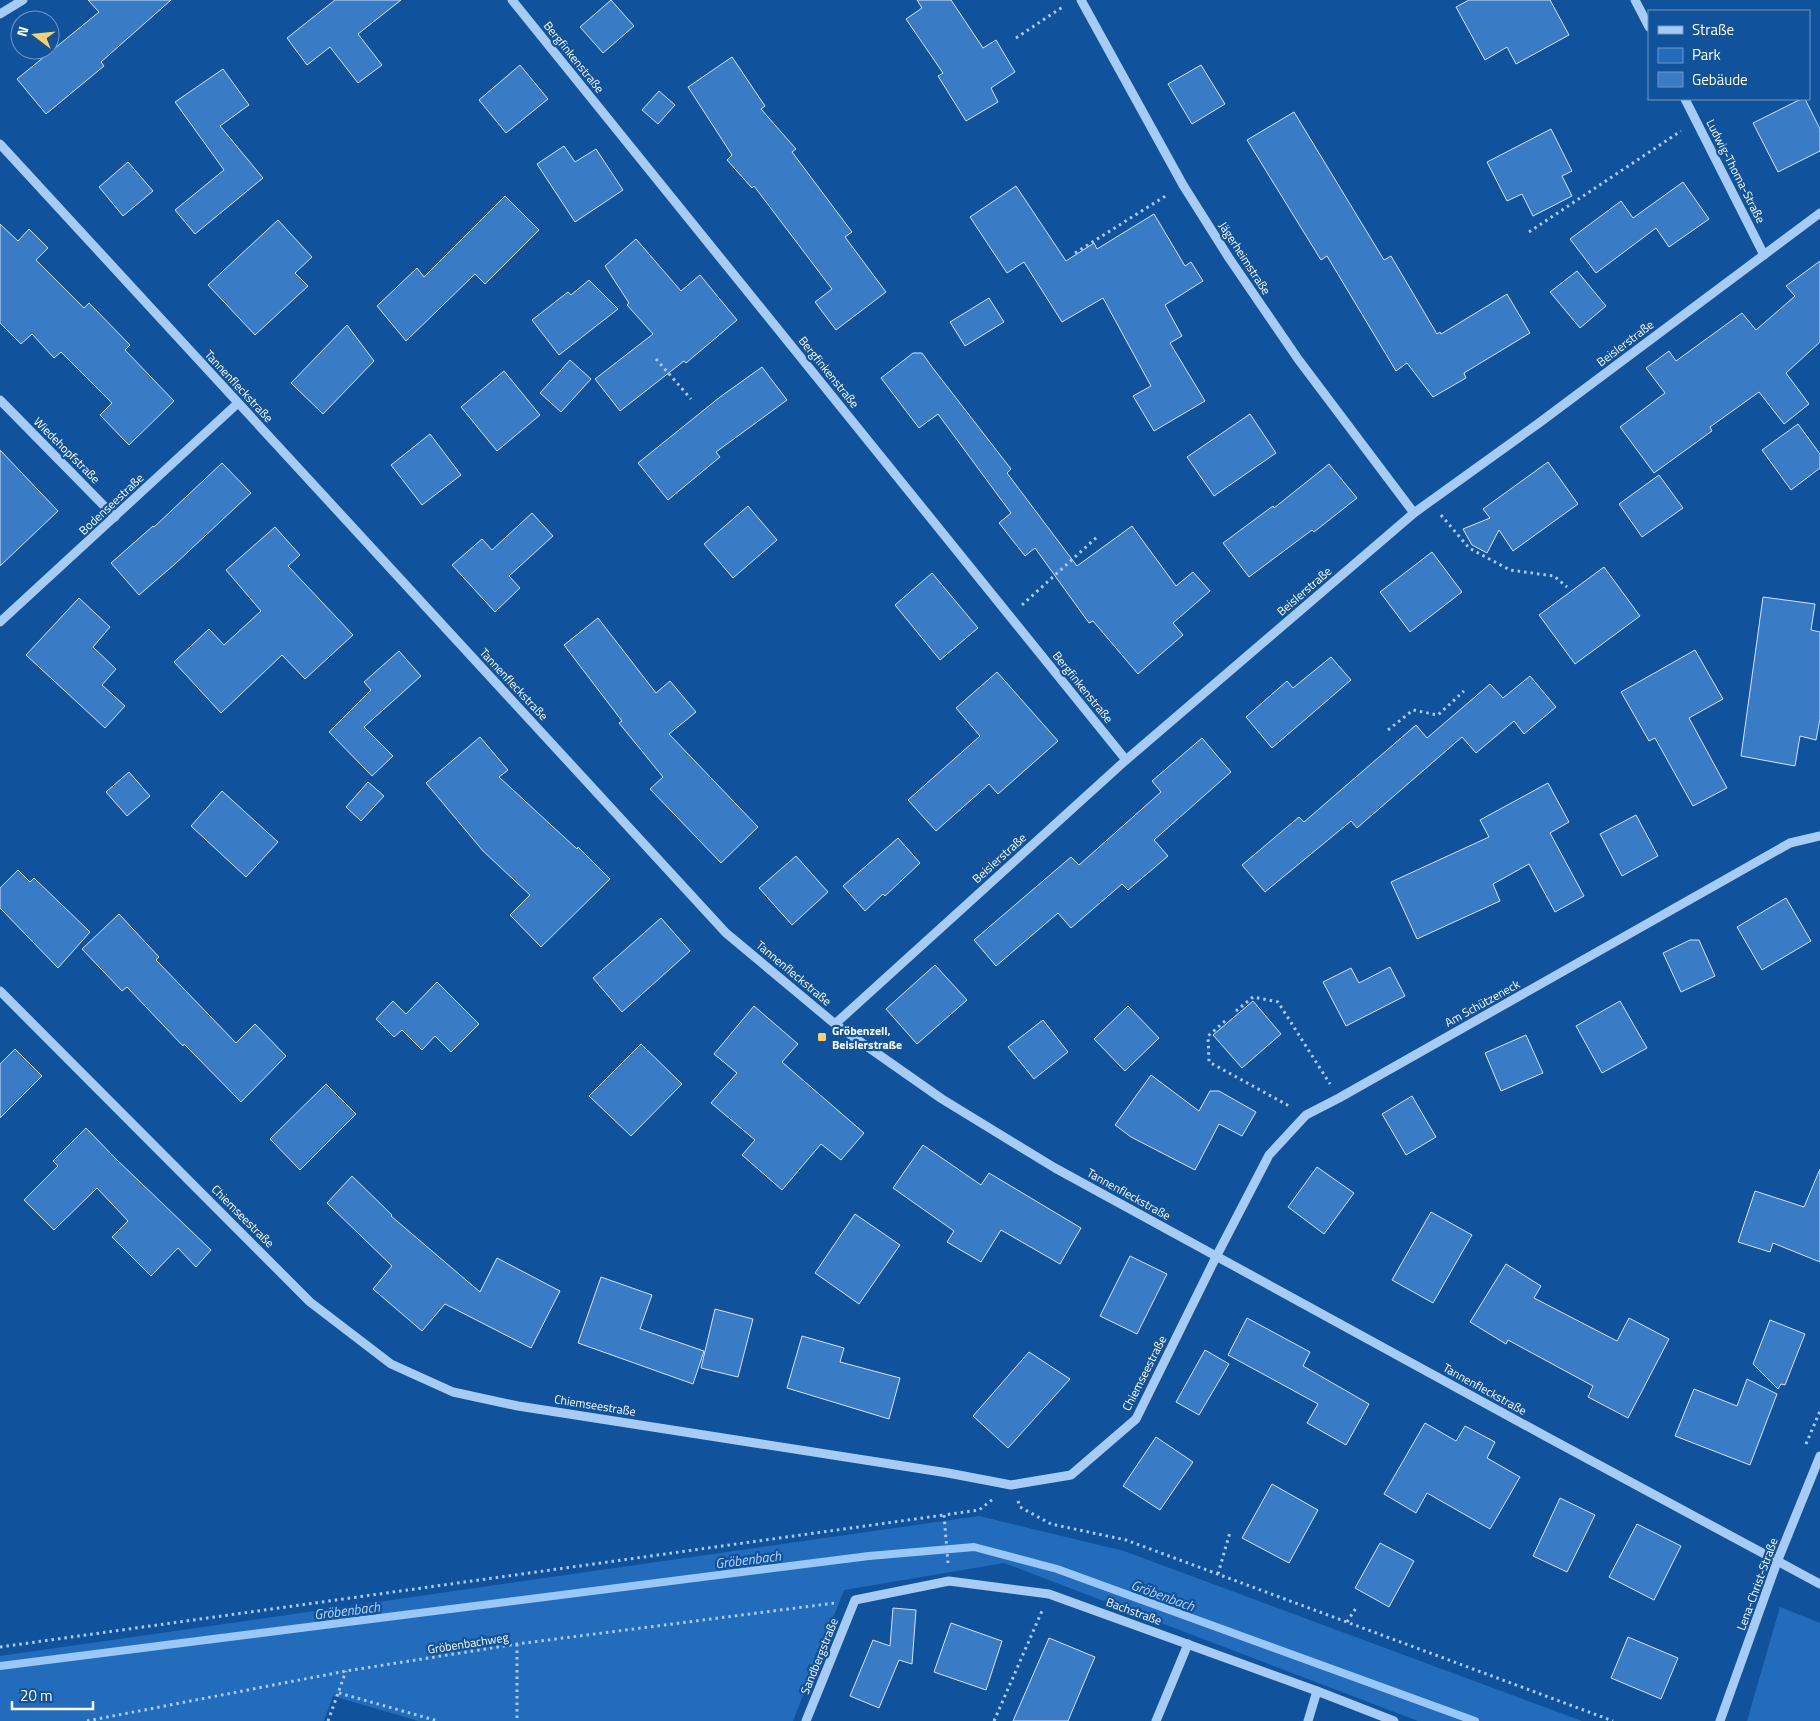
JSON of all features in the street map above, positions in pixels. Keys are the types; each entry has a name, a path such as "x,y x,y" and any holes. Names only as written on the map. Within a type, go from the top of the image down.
{"street":[{"path":"0,14 23,0"},
{"name":"Bergfinkenstraße","path":"512,0 1126,760"},
{"name":"Jägerheimstraße","path":"1081,0 1183,185 1229,258 1298,359 1414,513"},
{"path":"1635,0 1648,25"},
{"name":"Ludwig-Thoma-Straße","path":"1686,100 1764,255"},
{"name":"Tannenfleckstraße","path":"0,144 726,933 834,1024 942,1099 1040,1159 1216,1257 1820,1584"},
{"name":"Beislerstraße","path":"834,1024 1126,760 1414,513 1539,423 1820,214"},
{"name":"Wiedehopfstraße","path":"0,400 115,517"},
{"name":"Bodenseestraße","path":"0,622 238,403"},
{"name":"Am Schützeneck","path":"1216,1257 1269,1155 1306,1115 1790,843 1820,836"},
{"name":"Chiemseestraße","path":"0,990 310,1302 391,1364 453,1392 518,1406 929,1470 1011,1485 1071,1475 1136,1420 1216,1257"},
{"name":"Lena-Christ-Straße","path":"1720,1721 1777,1562 1820,1456"},
{"name":"Bachstraße","path":"855,1600 949,1581 1049,1594 1317,1691 1394,1721"},
{"name":"Sandbergstraße","path":"806,1721 855,1600"},
{"path":"1156,1721 1188,1644"},
{"path":"1308,1721 1317,1691"}],"path":[{"path":"1016,38 1065,5"},
{"path":"1529,232 1696,121"},
{"path":"1074,253 1183,185"},
{"path":"656,359 691,398"},
{"path":"1441,516 1469,548 1510,570 1554,576 1567,587"},
{"path":"1010,615 1098,537"},
{"path":"1388,730 1414,710 1438,715 1464,691"},
{"path":"1236,1011 1252,997 1278,1002 1339,1098"},
{"path":"1225,1021 1208,1036 1209,1062 1306,1115"},
{"path":"0,1647 979,1510 1011,1485 1020,1506 1051,1524 1126,1540 1613,1721"},
{"path":"944,1515 948,1570"},
{"path":"1218,1574 1230,1532"},
{"path":"994,1721 1049,1594"},
{"name":"Gröbenbachweg","path":"87,1721 346,1671 517,1644 855,1600"},
{"path":"1347,1622 1356,1608"},
{"path":"517,1644 518,1721"},
{"path":"328,1721 346,1671"},
{"path":"339,1693 438,1721"}],"green space":[{"path":"979,1516 1124,1551 1582,1721 1418,1721 1004,1563 844,1590 793,1721 418,1721 333,1696 324,1721 0,1721 0,1656"},
{"path":"1780,1607 1820,1623 1820,1721 1747,1721"}],"building":[{"path":"88,0 171,0 101,62 104,66 46,114 17,79 40,60 60,60 60,44 99,12"},
{"path":"335,0 401,0 358,34 382,65 358,83 330,47 307,65 287,38"},
{"path":"611,0 634,26 603,53 580,27"},
{"path":"917,0 951,0 983,48 996,40 1015,72 991,88 998,102 966,121 938,76 943,73 906,19 922,8"},
{"path":"1469,0 1550,0 1569,35 1516,64 1507,47 1485,60 1456,7"},
{"path":"732,57 765,106 761,109 796,149 792,152 852,232 845,237 886,292 836,330 815,302 832,289 754,186 752,188 727,160 732,155 688,87"},
{"path":"520,65 548,99 506,133 479,100"},
{"path":"1201,65 1225,104 1192,124 1168,84"},
{"path":"223,69 249,105 220,126 263,178 195,234 175,210 224,170 175,102"},
{"path":"659,91 675,105 658,124 642,110"},
{"path":"1799,100 1806,100 1820,129 1820,151 1778,172 1753,123"},
{"path":"1294,112 1384,260 1391,256 1437,334 1440,332 1441,334 1507,294 1530,333 1464,373 1466,378 1433,397 1407,363 1396,371 1327,256 1321,260 1247,140"},
{"path":"1551,129 1572,171 1562,176 1572,196 1533,216 1522,194 1507,201 1487,162"},
{"path":"564,146 575,162 596,149 623,190 575,222 537,164"},
{"path":"128,162 153,191 123,216 99,187"},
{"path":"1683,182 1709,219 1669,247 1656,228 1596,273 1570,239 1621,201 1633,218"},
{"path":"1016,186 1066,261 1094,243 1097,249 1154,214 1185,266 1191,262 1203,281 1165,305 1182,336 1170,343 1205,401 1154,431 1133,396 1151,386 1103,298 1062,322 1024,262 1007,273 970,217"},
{"path":"505,196 539,230 485,284 475,274 406,341 377,306 417,268 424,277"},
{"path":"278,220 312,257 295,273 308,286 255,335 208,285"},
{"path":"0,224 18,241 29,229 48,248 36,260 84,308 89,303 130,345 125,350 174,401 129,445 100,415 112,403 61,352 54,358 32,334 21,344 0,323"},
{"path":"636,239 681,291 700,275 737,320 686,363 684,361 620,411 595,379 653,334 627,305 629,303 605,266"},
{"path":"1820,261 1820,342 1786,373 1809,404 1784,424 1759,392 1710,427 1712,431 1654,473 1620,427 1665,393 1646,368 1669,351 1676,361 1742,313 1756,330 1795,296 1786,286"},
{"path":"1577,271 1606,306 1580,328 1550,292"},
{"path":"589,280 618,309 559,355 532,320 568,292 571,295"},
{"path":"989,298 1004,322 965,346 950,322"},
{"path":"347,325 374,361 323,414 291,383"},
{"path":"913,353 922,353 1011,469 1007,473 1077,566 1132,526 1176,586 1193,572 1210,591 1173,623 1183,635 1138,674 1093,621 1089,623 1035,548 1025,556 999,523 1011,513 938,414 919,428 881,378"},
{"path":"570,360 591,379 561,412 540,393"},
{"path":"762,367 787,400 716,452 720,457 668,500 638,463 720,397"},
{"path":"504,371 540,415 497,451 461,407"},
{"path":"1250,414 1276,453 1214,496 1187,457"},
{"path":"1798,424 1820,454 1820,468 1791,490 1762,450"},
{"path":"430,434 461,475 422,505 391,465"},
{"path":"0,450 58,511 0,566"},
{"path":"1548,462 1578,504 1513,551 1499,530 1487,553 1472,545 1463,529 1490,518 1483,509"},
{"path":"222,463 251,493 139,595 111,563 154,527"},
{"path":"1329,464 1357,498 1314,532 1312,530 1249,577 1223,543 1273,506 1274,508"},
{"path":"1659,475 1683,508 1642,537 1619,504"},
{"path":"748,506 777,540 733,578 704,544"},
{"path":"532,513 553,536 509,576 520,588 495,612 452,565 482,539 492,550"},
{"path":"275,527 300,555 288,566 353,635 305,679 282,655 221,713 174,662 209,629 224,645 261,611 226,570"},
{"path":"1432,552 1462,592 1410,632 1380,592"},
{"path":"1604,567 1640,616 1575,664 1539,615"},
{"path":"932,573 978,628 940,660 895,605"},
{"path":"1763,597 1815,604 1811,630 1820,632 1820,719 1816,740 1800,736 1795,766 1741,756"},
{"path":"79,598 110,627 93,647 116,669 102,685 125,706 105,728 26,655"},
{"path":"598,618 656,693 670,681 696,712 669,734 758,827 721,863 650,789 663,777 619,723 622,721 564,645"},
{"path":"1695,650 1723,699 1689,718 1727,788 1693,806 1655,738 1649,741 1621,692"},
{"path":"399,651 421,676 364,727 393,756 372,776 329,732 371,690 364,682"},
{"path":"1331,657 1351,680 1272,748 1246,717 1287,681 1293,688"},
{"path":"997,672 1058,741 998,794 989,784 936,831 908,800 980,736 956,708"},
{"path":"1530,676 1556,707 1524,734 1514,721 1476,753 1462,737 1357,828 1351,821 1265,892 1242,865 1299,817 1304,822 1416,725 1427,738 1490,684 1503,698"},
{"path":"480,737 508,770 499,777 577,849 578,847 610,879 541,947 510,915 530,895 483,851 426,783"},
{"path":"1202,738 1231,772 1154,840 1168,856 1128,890 1122,884 1071,928 1058,913 996,966 974,940 1071,857 1079,865 1161,792 1152,781"},
{"path":"129,772 150,796 127,816 106,792"},
{"path":"368,782 384,796 361,821 346,807"},
{"path":"1548,783 1569,822 1550,833 1584,896 1555,912 1529,864 1493,884 1500,901 1417,939 1391,882 1489,837 1480,820"},
{"path":"222,791 278,842 246,877 191,826"},
{"path":"1636,815 1658,856 1622,876 1600,834"},
{"path":"898,838 920,863 885,896 883,894 865,911 843,886"},
{"path":"796,856 828,892 792,925 759,888"},
{"path":"18,870 30,882 34,878 90,932 58,968 0,908 0,888"},
{"path":"1786,898 1811,941 1762,970 1737,927"},
{"path":"119,914 159,957 156,960 236,1043 255,1024 286,1056 241,1102 184,1044 183,1046 127,987 122,991 82,949"},
{"path":"661,918 690,951 622,1012 593,978"},
{"path":"1690,940 1699,940 1715,976 1681,992 1663,953"},
{"path":"935,965 967,1000 917,1044 886,1009"},
{"path":"1390,967 1405,996 1346,1026 1323,982 1351,968 1359,983"},
{"path":"437,982 479,1024 451,1052 435,1036 422,1050 402,1030 394,1037 376,1019 393,1001 406,1014"},
{"path":"1253,1001 1281,1034 1242,1068 1213,1035"},
{"path":"1620,1001 1647,1048 1602,1073 1576,1026"},
{"path":"754,1006 798,1044 782,1062 864,1133 841,1160 821,1144 782,1190 742,1155 755,1140 711,1103 737,1073 714,1054"},
{"path":"1128,1006 1159,1038 1125,1071 1094,1039"},
{"path":"1043,1020 1068,1052 1034,1079 1008,1047"},
{"path":"1526,1035 1543,1073 1501,1091 1485,1053"},
{"path":"641,1044 682,1084 631,1136 589,1096"},
{"path":"15,1049 42,1076 0,1118 0,1064"},
{"path":"1151,1075 1199,1111 1210,1091 1219,1091 1256,1112 1242,1136 1219,1124 1195,1170 1131,1137 1115,1125"},
{"path":"326,1084 356,1114 300,1170 270,1139"},
{"path":"1412,1096 1436,1137 1406,1155 1382,1114"},
{"path":"86,1128 211,1250 196,1267 178,1248 151,1276 112,1237 128,1221 97,1188 54,1230 24,1200 58,1166 53,1161"},
{"path":"923,1145 981,1185 989,1173 1081,1228 1060,1264 1001,1230 981,1262 947,1242 954,1231 893,1188"},
{"path":"1317,1167 1354,1193 1324,1234 1288,1207"},
{"path":"1820,1169 1820,1262 1773,1243 1770,1252 1738,1242 1755,1191 1804,1207"},
{"path":"352,1176 391,1216 480,1292 497,1258 560,1291 531,1348 445,1304 422,1331 373,1289 392,1266 327,1203"},
{"path":"1431,1212 1472,1235 1433,1303 1392,1280"},
{"path":"855,1214 900,1245 859,1304 815,1273"},
{"path":"1130,1256 1167,1274 1137,1334 1100,1316"},
{"path":"1506,1264 1541,1286 1534,1298 1617,1341 1629,1318 1669,1339 1628,1418 1588,1397 1593,1386 1508,1340 1506,1344 1470,1322"},
{"path":"601,1277 652,1295 640,1329 704,1351 693,1384 578,1343"},
{"path":"715,1309 753,1319 738,1377 701,1368"},
{"path":"1247,1318 1310,1352 1303,1366 1369,1404 1346,1445 1307,1423 1318,1404 1228,1355"},
{"path":"1770,1320 1805,1334 1785,1385 1781,1384 1778,1389 1753,1364"},
{"path":"802,1336 844,1348 840,1362 900,1378 889,1419 787,1388"},
{"path":"1205,1350 1229,1364 1199,1415 1176,1402"},
{"path":"1029,1352 1070,1379 1008,1448 973,1416"},
{"path":"1747,1379 1777,1394 1750,1465 1675,1436 1694,1389 1737,1406"},
{"path":"1425,1423 1456,1441 1465,1426 1495,1442 1487,1458 1520,1477 1490,1529 1427,1493 1416,1513 1384,1494"},
{"path":"1156,1437 1193,1462 1160,1510 1123,1486"},
{"path":"1272,1484 1318,1510 1289,1563 1242,1538"},
{"path":"1560,1498 1595,1515 1567,1572 1533,1556"},
{"path":"1637,1524 1681,1546 1654,1600 1609,1577"},
{"path":"1380,1543 1414,1561 1389,1607 1355,1588"},
{"path":"893,1608 916,1610 912,1664 899,1660 879,1708 850,1696 873,1640 890,1646"},
{"path":"951,1623 1002,1641 986,1690 934,1672"},
{"path":"1628,1637 1678,1658 1661,1699 1611,1678"},
{"path":"1049,1638 1095,1657 1068,1721 1013,1721"}],"waterway":[{"name":"Gröbenbach","path":"0,1666 869,1556 974,1547 1057,1569 1475,1721"}],"place":[{"name":"Gröbenzell, Beislerstraße","path":"822,1037"}]}
